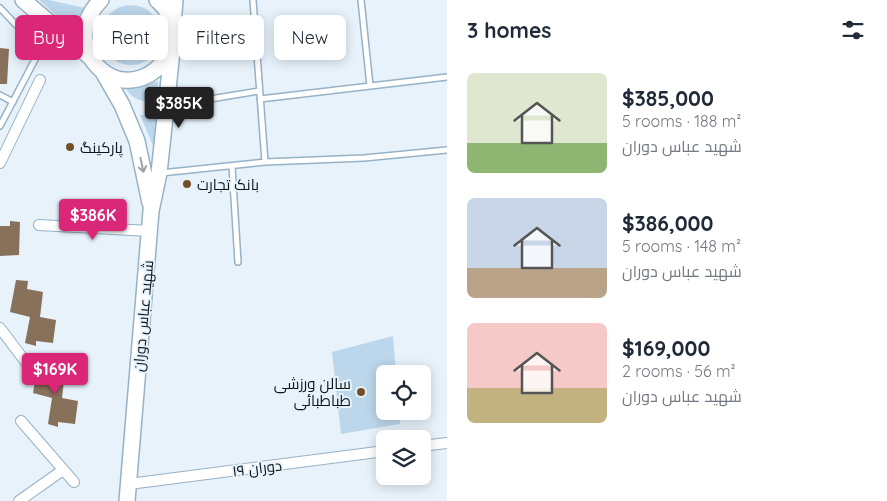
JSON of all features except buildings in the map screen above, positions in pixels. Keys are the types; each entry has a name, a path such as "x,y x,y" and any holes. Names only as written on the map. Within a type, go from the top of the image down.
{"main road":[{"path":"23,0 90,57 103,72 122,105 137,141 151,211"},
{"path":"90,57 86,49 84,36 86,23 91,10 101,0"},
{"path":"157,0 167,11 173,25"},
{"name":"شهید عباس دوران","path":"128,501 151,211 159,173 173,42 175,0"},
{"path":"103,72 117,78 131,80 146,76 159,68 168,56 173,42"}],"street":[{"path":"0,163 40,80"},
{"path":"39,225 150,231"},
{"path":"0,328 28,365"},
{"path":"21,421 74,482"},
{"path":"431,445 447,443"},
{"name":"دوران ۱۹","path":"129,484 376,452"},
{"path":"20,501 63,470"}],"lane":[{"path":"253,0 264,162"},
{"path":"361,0 370,86"},
{"path":"0,8 40,50 0,126"},
{"path":"260,98 447,77"},
{"path":"192,102 259,91"},
{"path":"0,95 13,102"},
{"path":"159,173 264,162 364,158 447,150"},
{"path":"232,166 238,262"}],"shaded area":[{"path":"39,0 49,0 85,8 83,15 56,15"},
{"path":"125,5 143,7 152,14 109,15 114,10"},
{"path":"114,60 148,60 137,65 119,63"},
{"path":"158,81 156,103 136,98 126,89"},
{"path":"157,114 155,150 140,115"},
{"name":"سالن ورزشی طباطبائی","path":"393,336 395,365 376,365 376,420 400,420 400,424 341,434 332,352"}],"place":[{"name":"پارکینگ","path":"70,147"},
{"name":"بانک تجارت","path":"187,184"},
{"name":"سالن ورزشی طباطبائی","path":"361,392"}]}
